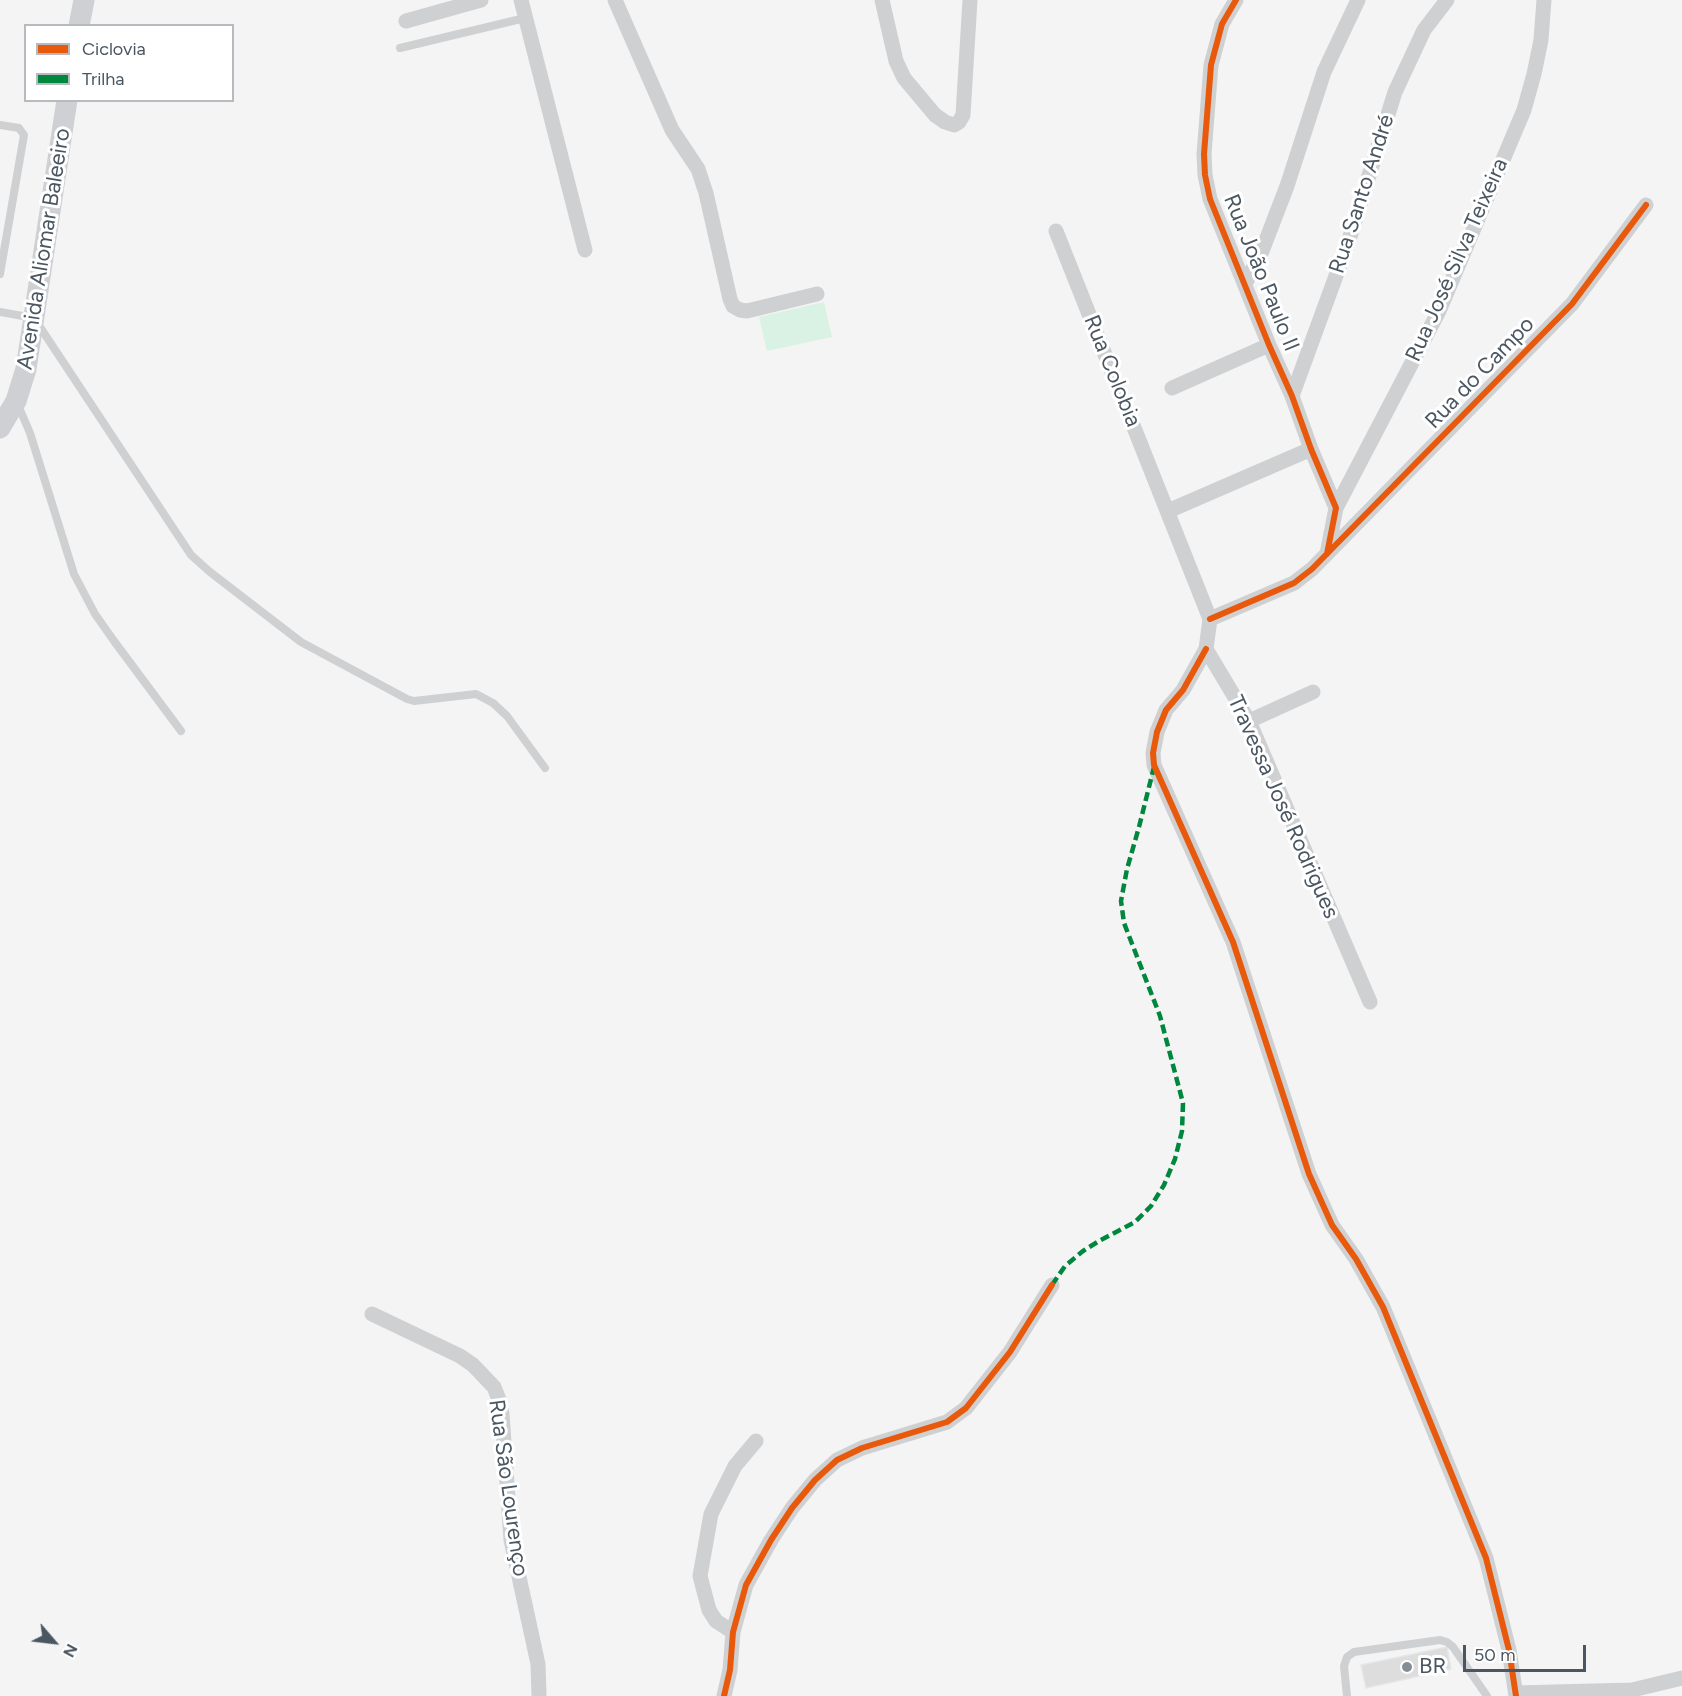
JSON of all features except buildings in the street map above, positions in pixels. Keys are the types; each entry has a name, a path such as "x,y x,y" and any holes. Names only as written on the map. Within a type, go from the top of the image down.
{"main road":[{"path":"79,24 84,0"},
{"name":"Avenida Aliomar Baleeiro","path":"0,428 16,401 26,369 68,102"}],"street":[{"path":"406,21 481,0"},
{"path":"521,0 585,250"},
{"path":"615,0 672,130 698,169 706,193 733,306 740,310 747,310 817,294"},
{"path":"882,0 896,61 904,78 935,115 954,125 963,115 970,0"},
{"name":"Rua João Paulo II","path":"1236,0 1222,24 1211,65 1204,154 1205,175 1210,199 1336,508"},
{"path":"1245,284 1262,251 1287,186 1324,72 1358,0"},
{"name":"Rua Santo André","path":"1292,396 1348,243 1395,92 1424,30 1447,0"},
{"name":"Rua José Silva Teixeira","path":"1336,508 1439,311 1524,110 1541,40 1544,0"},
{"name":"Rua do Campo","path":"1209,619 1294,583 1312,569 1572,304 1646,205"},
{"name":"Rua Colobia","path":"1056,231 1168,511"},
{"path":"1172,388 1269,345"},
{"path":"1311,449 1168,511 1209,619 1206,650 1184,690 1166,710 1157,732 1154,765 1233,942 1309,1174 1332,1226 1356,1260 1383,1307 1486,1558 1509,1650 1516,1694 1632,1690 1682,1678"},
{"path":"1327,554 1336,508"},
{"name":"Travessa José Rodrigues","path":"1206,650 1248,722 1370,1002"},
{"path":"1248,722 1313,692"},
{"path":"724,1696 730,1670 732,1632 746,1585 771,1539 792,1508 815,1480 837,1460 862,1448 947,1422 966,1408 1010,1352 1052,1285"},
{"name":"Rua São Lourenço","path":"372,1314 460,1356 473,1365 494,1387 500,1402 512,1540 538,1664 539,1696"},
{"path":"732,1632 716,1621 709,1610 700,1576 711,1514 735,1466 756,1441"}],"lane":[{"path":"400,48 525,18"},
{"path":"0,125 19,128 24,135 0,274"},
{"path":"0,312 34,318 191,555 203,566 302,642 407,699 414,701 476,694 493,703 507,716 545,768"},
{"path":"16,401 30,433 74,574 95,614 114,642 181,731"},
{"path":"1347,1696 1344,1666 1347,1658 1354,1652 1440,1640 1453,1647 1487,1696"}],"green space":[{"path":"824,302 832,337 767,351 759,317"}],"marked path":[{"path":"1052,1285 1065,1266 1083,1251 1135,1222 1151,1206 1164,1185 1175,1159 1182,1131 1183,1103 1160,1016 1124,923 1121,901 1127,869 1154,767"}],"cycle path":[{"path":"1236,0 1222,24 1211,65 1204,154 1205,175 1210,199 1336,508 1327,554"},
{"path":"1210,619 1294,583 1312,569 1572,304 1646,205"},
{"path":"1206,649 1183,690 1166,710 1157,732 1153,753 1154,765 1233,942 1309,1174 1332,1225 1356,1259 1383,1307 1486,1558 1509,1650 1516,1696"},
{"path":"724,1696 730,1670 733,1632 746,1585 792,1508 815,1480 837,1460 862,1448 947,1422 966,1408 1010,1352 1052,1285"}],"place":[{"name":"BR","path":"1407,1667"}]}
